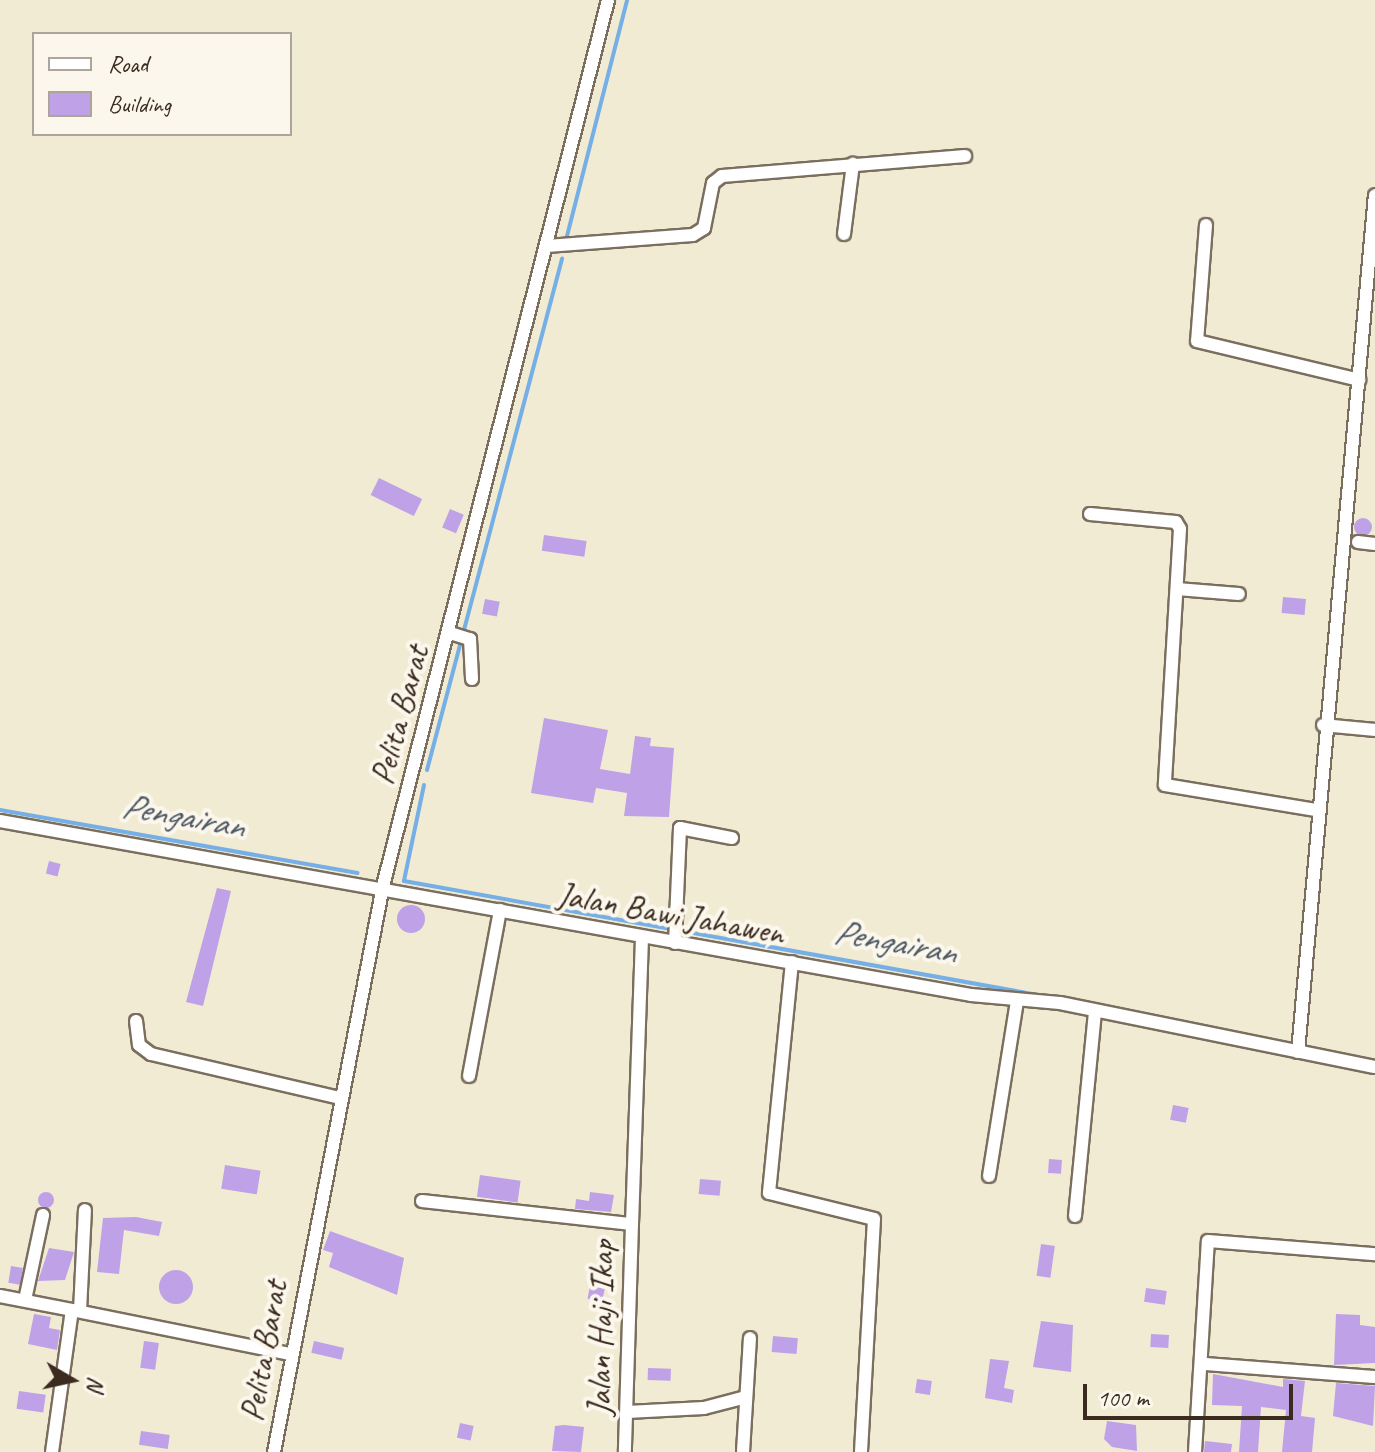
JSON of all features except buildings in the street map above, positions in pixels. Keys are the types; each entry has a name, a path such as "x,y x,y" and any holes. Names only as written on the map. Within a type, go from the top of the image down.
{"street":[{"name":"Pelita Barat","path":"274,1452 290,1354 383,886 450,633 608,0"},
{"path":"547,246 693,235 707,222 717,177 965,156"},
{"path":"844,234 853,164"},
{"path":"1298,1052 1323,725 1375,195"},
{"path":"1206,225 1197,341 1359,380"},
{"path":"1090,514 1176,522 1177,589 1165,785 1316,810"},
{"path":"1358,542 1375,544"},
{"path":"1177,589 1239,594"},
{"path":"450,633 470,639 472,679"},
{"path":"1323,725 1375,730"},
{"name":"Jalan Bawi Jahawen","path":"0,821 383,886 642,938 1095,1012 1375,1067"},
{"path":"675,943 680,828 732,838"},
{"path":"469,1076 500,910"},
{"path":"632,1224 642,938"},
{"path":"792,962 769,1193 874,1219 861,1452"},
{"path":"989,1176 1017,1001"},
{"path":"1075,1216 1095,1012"},
{"path":"136,1021 139,1045 151,1054 340,1098"},
{"name":"Jalan Haji Ikap","path":"422,1201 632,1224 625,1452"},
{"path":"52,1452 76,1310 85,1210"},
{"path":"25,1300 43,1215"},
{"path":"1195,1452 1205,1364 1204,1261 1214,1237 1375,1254"},
{"path":"0,1296 290,1354"},
{"path":"743,1452 750,1338"},
{"path":"1205,1364 1375,1377"},
{"path":"627,1412 704,1408 746,1397"}],"waterway":[{"path":"567,236 627,0"},
{"path":"427,770 562,259"},
{"name":"Pengairan","path":"424,785 404,881 1044,996"},
{"name":"Pengairan","path":"0,810 357,873"}]}
